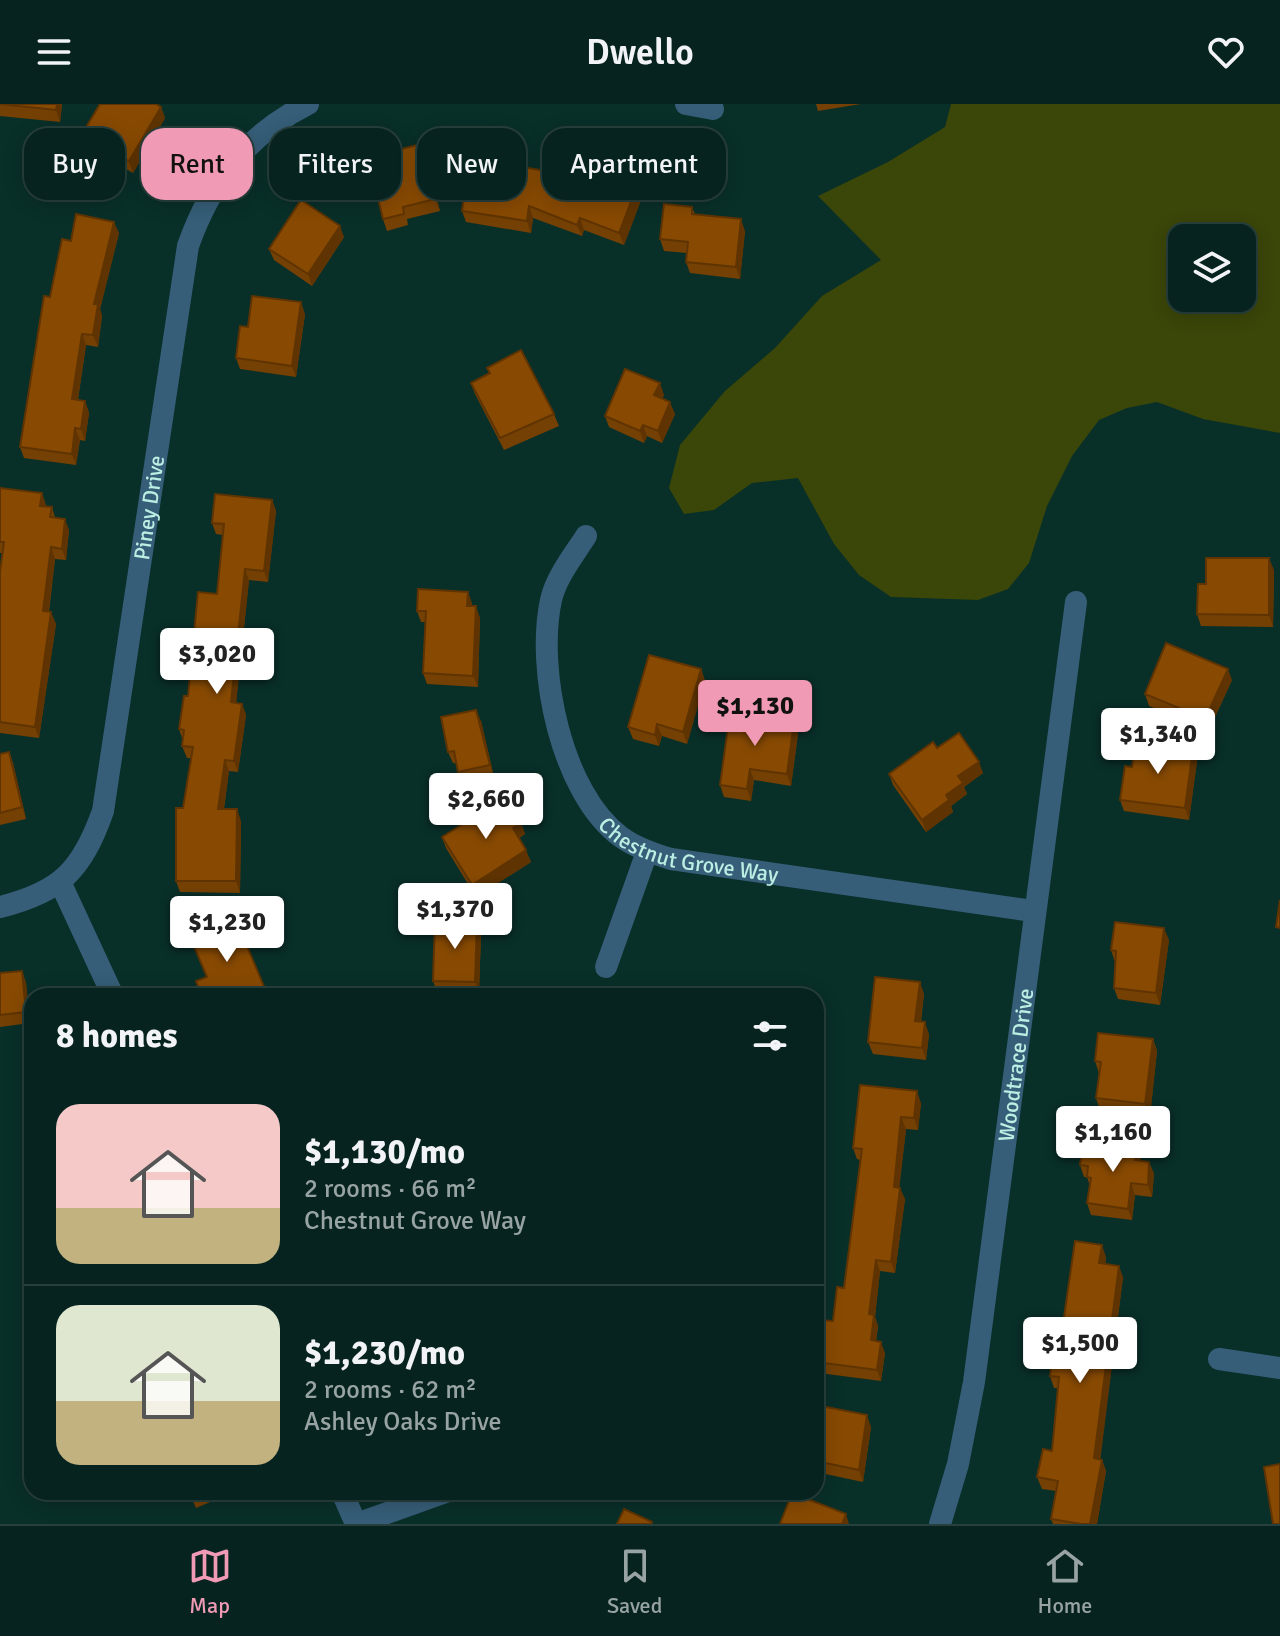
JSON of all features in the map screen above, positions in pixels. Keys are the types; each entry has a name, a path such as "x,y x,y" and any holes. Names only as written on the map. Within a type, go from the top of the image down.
{"street":[{"name":"Piney Drive","path":"61,884 95,834 103,811 188,246 197,221 233,160 269,113 308,104"},
{"path":"686,104 713,109"},
{"name":"Chestnut Grove Way","path":"586,536 551,599 547,665 550,697 582,790 616,832 647,852 671,859 1033,911"},
{"name":"Woodtrace Drive","path":"940,1524 958,1464 974,1382 1033,911 1076,602"},
{"path":"606,967 647,852"},
{"path":"0,907 30,900 61,884 109,988"},
{"path":"1219,1359 1280,1368"},
{"path":"346,1500 356,1524 424,1500"}],"green space":[{"path":"951,104 1280,104 1280,433 1203,419 1157,402 1127,408 1099,420 1072,456 1047,506 1029,563 1008,589 978,600 891,597 859,575 834,544 798,478 752,483 714,510 684,514 669,488 680,445 725,391 775,348 822,296 881,260 818,196 888,162 945,127"}],"building":[{"path":"0,104 57,104 56,110"},
{"path":"100,104 156,104 161,107 149,128 141,128 141,141 129,161 125,159 125,128 86,128"},
{"path":"417,145 417,200 431,200 403,207 404,214 383,219 378,200 401,200 401,149"},
{"path":"526,168 542,170 542,200 631,200 619,233 580,218 577,225 529,206 527,221 462,211 464,200 526,200"},
{"path":"301,200 340,226 308,274 269,249"},
{"path":"664,204 692,207 692,214 741,219 736,267 686,262 688,242 660,239"},
{"path":"76,214 114,222 94,304 98,304 93,335 82,334 72,399 85,401 81,429 75,428 72,454 20,447 44,296 50,297 62,239 71,241"},
{"path":"252,296 301,302 292,366 236,358 240,326 248,327"},
{"path":"521,350 554,414 500,438 471,383 490,373 487,368"},
{"path":"625,369 660,383 654,395 670,402 658,431 643,425 640,431 605,416"},
{"path":"0,488 42,493 40,506 52,507 50,517 65,519 62,549 51,547 43,611 51,612 35,727 0,722 0,572 4,542 0,542"},
{"path":"215,494 272,500 264,571 245,569 231,702 242,704 234,761 225,760 218,809 237,809 236,881 176,881 176,808 183,808 193,747 182,746 184,730 179,729 184,696 188,696 198,592 217,594 224,524 212,523"},
{"path":"1206,558 1269,558 1269,615 1197,614 1198,584 1206,584"},
{"path":"418,589 468,592 467,606 476,606 473,676 423,673 426,611 417,611"},
{"path":"1166,643 1228,669 1205,719 1145,694"},
{"path":"649,655 701,669 683,732 657,724 655,735 628,727"},
{"path":"476,710 490,765 458,772 454,751 448,752 441,717"},
{"path":"730,713 794,722 787,774 750,769 747,789 720,785"},
{"path":"959,733 979,762 958,776 963,783 946,795 949,800 922,820 889,774 933,742 937,748"},
{"path":"1135,742 1193,749 1185,808 1120,800 1125,766 1132,767"},
{"path":"9,752 22,807 0,813 0,754"},
{"path":"505,797 521,823 513,828 526,850 472,885 442,837"},
{"path":"1280,900 1280,928 1276,927"},
{"path":"236,920 265,988 199,988 196,981 207,977 191,939"},
{"path":"435,920 477,922 475,982 433,981"},
{"path":"1115,922 1164,928 1156,993 1114,988 1116,951 1111,950"},
{"path":"22,971 24,1012 0,1015 0,973"},
{"path":"875,977 920,982 915,1021 925,1022 922,1048 868,1042"},
{"path":"1098,1033 1153,1039 1145,1104 1096,1098 1101,1062 1095,1061"},
{"path":"860,1085 917,1091 914,1118 901,1117 894,1187 900,1188 891,1262 876,1260 869,1314 874,1315 871,1340 881,1342 877,1370 824,1363 824,1320 833,1321 837,1287 844,1288 862,1149 853,1148"},
{"path":"1083,1142 1137,1149 1135,1160 1149,1162 1148,1185 1131,1183 1128,1209 1087,1203 1091,1178 1087,1177 1088,1166 1080,1165"},
{"path":"1075,1241 1102,1245 1099,1263 1119,1266 1094,1458 1102,1460 1090,1524 1051,1519 1058,1481 1037,1477 1043,1449 1052,1451 1059,1377 1050,1376 1054,1345 1060,1345"},
{"path":"824,1407 867,1415 859,1470 824,1463"},
{"path":"1280,1464 1280,1524 1273,1524 1264,1467"},
{"path":"789,1500 810,1500 846,1514 842,1524 780,1524"},
{"path":"624,1509 652,1522 651,1524 617,1524"}]}
